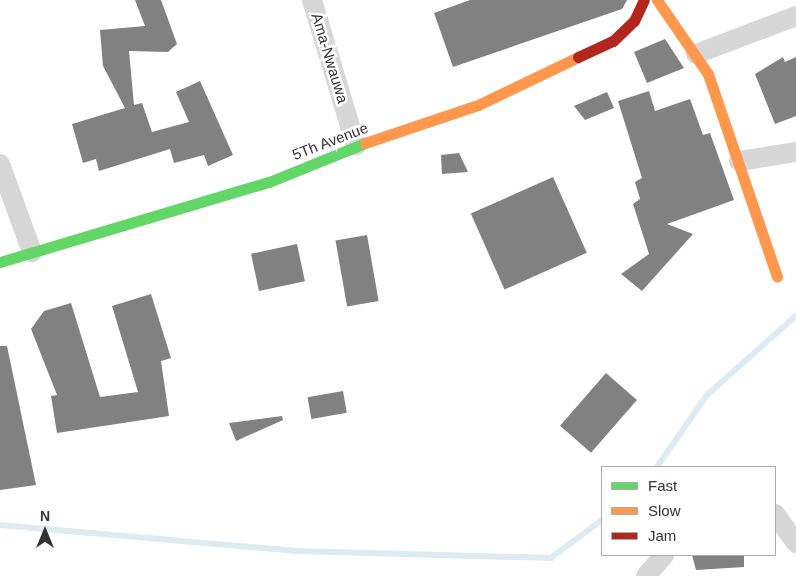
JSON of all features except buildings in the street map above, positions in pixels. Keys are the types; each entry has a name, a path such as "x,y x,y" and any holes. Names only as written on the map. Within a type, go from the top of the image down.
{"street":[{"name":"Ama-Nwauwa","path":"312,0 356,146"},
{"name":"5Th Avenue","path":"0,262 269,182 356,146 478,105 575,62 613,41 634,21 644,0"},
{"path":"657,0 708,74 777,277"},
{"path":"696,54 796,16"},
{"path":"739,161 796,152"},
{"path":"0,164 32,252"},
{"path":"776,515 796,543"},
{"path":"646,576 663,556"}],"waterway":[{"path":"658,466 707,395 796,316"},
{"path":"0,525 298,551 551,558 601,521"}],"traffic: fast":[{"path":"0,262 269,182 365,143"}],"traffic: slow":[{"path":"657,0 708,74 777,277"},
{"path":"365,143 478,105 578,57"}],"traffic: jam":[{"path":"578,57 613,41 634,21 644,0"}]}
